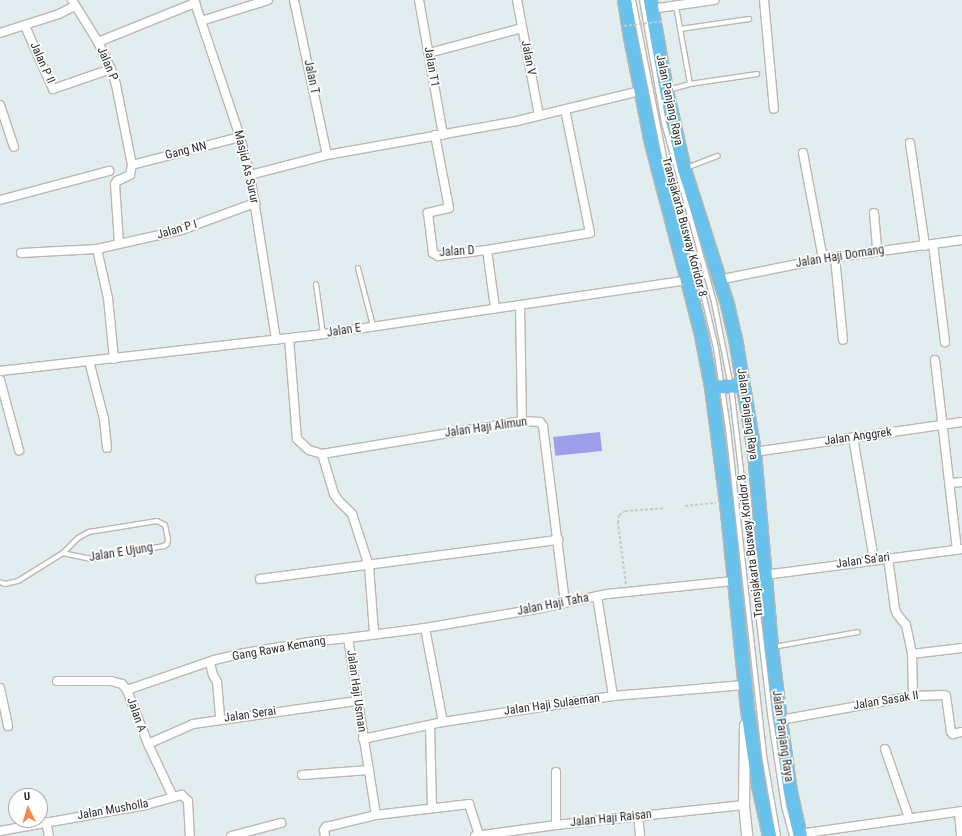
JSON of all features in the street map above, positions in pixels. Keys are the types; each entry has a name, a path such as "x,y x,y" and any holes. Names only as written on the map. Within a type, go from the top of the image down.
{"main road":[{"name":"Jalan Panjang Raya","path":"624,0 640,91 656,164 688,280 701,335 727,386 754,452 771,647 797,835"},
{"name":"Jalan Panjang Raya","path":"651,3 666,90 684,168 718,280 727,304 727,386 733,581 747,709 759,790 769,836"}],"street":[{"path":"201,21 268,0"},
{"name":"Jalan T","path":"294,0 327,155"},
{"name":"Jalan T1","path":"419,0 429,53 439,135"},
{"name":"Jalan V","path":"517,0 539,115"},
{"path":"651,3 676,5 714,0"},
{"path":"764,0 774,110"},
{"name":"Masjid As Surur","path":"194,1 240,137 250,175 276,340"},
{"name":"Jalan P","path":"132,165 116,85 111,69 98,42 194,1"},
{"path":"0,33 59,14 74,3 98,42"},
{"name":"Jalan P II","path":"25,26 53,89 111,69"},
{"path":"429,53 522,28"},
{"path":"250,175 327,155 539,115 640,91"},
{"path":"0,105 14,147"},
{"path":"486,250 590,232 565,109"},
{"name":"Jalan D","path":"439,135 449,208 428,213 434,255 438,256 486,250 496,308"},
{"name":"Gang NN","path":"132,165 240,137"},
{"path":"910,143 945,342"},
{"path":"803,153 823,259"},
{"path":"120,243 115,184 117,181 130,176 132,165"},
{"path":"0,200 109,171"},
{"name":"Jalan P I","path":"21,253 97,249 181,230 255,203"},
{"path":"874,213 877,251"},
{"name":"Jalan Haji Domang","path":"718,280 835,257 962,240"},
{"path":"97,249 108,298 114,359"},
{"path":"835,257 843,340"},
{"name":"Jalan E","path":"0,371 323,334 688,280"},
{"path":"520,304 522,421"},
{"path":"289,338 297,439 309,450 322,454 334,494 352,514 369,566 374,633"},
{"path":"935,360 960,549"},
{"path":"90,361 104,419 107,448"},
{"path":"0,380 19,450"},
{"name":"Jalan Haji Alimun","path":"322,454 522,421 539,422 543,424 565,603"},
{"name":"Jalan Anggrek","path":"754,452 962,422"},
{"path":"853,437 874,560"},
{"path":"951,483 962,482"},
{"path":"260,579 369,566 558,540"},
{"name":"Jalan Sa'ari","path":"765,575 960,549"},
{"path":"888,558 895,609 906,625 912,654 912,696"},
{"name":"Jalan Haji Taha","path":"374,633 425,628 597,596 733,581"},
{"path":"597,596 613,696"},
{"path":"425,628 443,722"},
{"name":"Jalan Haji Usman","path":"374,633 348,638 376,815"},
{"name":"Gang Rawa Kemang","path":"210,663 245,653 309,642 348,638"},
{"path":"912,654 962,648"},
{"path":"210,663 213,675 217,682 220,719"},
{"name":"Jalan A","path":"173,797 148,744 127,690 210,663"},
{"path":"57,681 111,681 122,684 127,690"},
{"name":"Jalan Haji Sulaeman","path":"363,739 443,722 613,696 744,685"},
{"path":"0,688 8,726"},
{"name":"Jalan Sasak II","path":"780,720 912,696 946,696 951,732 962,732"},
{"name":"Jalan Serai","path":"148,744 193,724 220,719 357,701"},
{"path":"747,709 745,730 744,805 747,836"},
{"path":"430,725 432,808"},
{"path":"885,749 909,818"},
{"path":"302,775 369,770"},
{"path":"556,772 556,825"},
{"path":"173,797 182,795 186,797 190,836"},
{"name":"Jalan Musholla","path":"48,822 146,805 173,797"},
{"name":"Jalan Haji Raisan","path":"376,815 470,805 477,836 556,825 744,805"},
{"path":"797,835 909,818 961,812 961,836"},
{"path":"325,836 324,830 326,827 376,815"},
{"path":"638,816 640,836"},
{"path":"231,836 281,823"},
{"name":"Jalan Musholla","path":"0,831 15,828"}],"lane":[{"name":"Transjakarta Busway Koridor 8","path":"633,0 666,166 727,386 728,428 757,697 765,761 778,836"},
{"name":"Transjakarta Busway Koridor 8","path":"651,3 664,123 714,302 727,386 770,714 784,806 797,835"},
{"path":"676,5 690,84"},
{"path":"680,29 749,19"},
{"path":"666,90 690,84 757,74"},
{"path":"684,168 718,156"},
{"path":"358,268 373,326"},
{"path":"316,284 323,334"},
{"name":"Jalan E Ujung","path":"0,582 5,584 18,581 63,553 78,538 89,532 157,521 164,525 168,539 167,544 164,546 91,559 63,553"},
{"path":"771,647 858,632"}],"path":[{"path":"624,26 662,21"},
{"path":"685,506 719,503"},
{"path":"626,585 619,531 619,515 625,511 664,508"}],"shaded area":[{"path":"600,432 602,451 555,456 553,437"}]}
